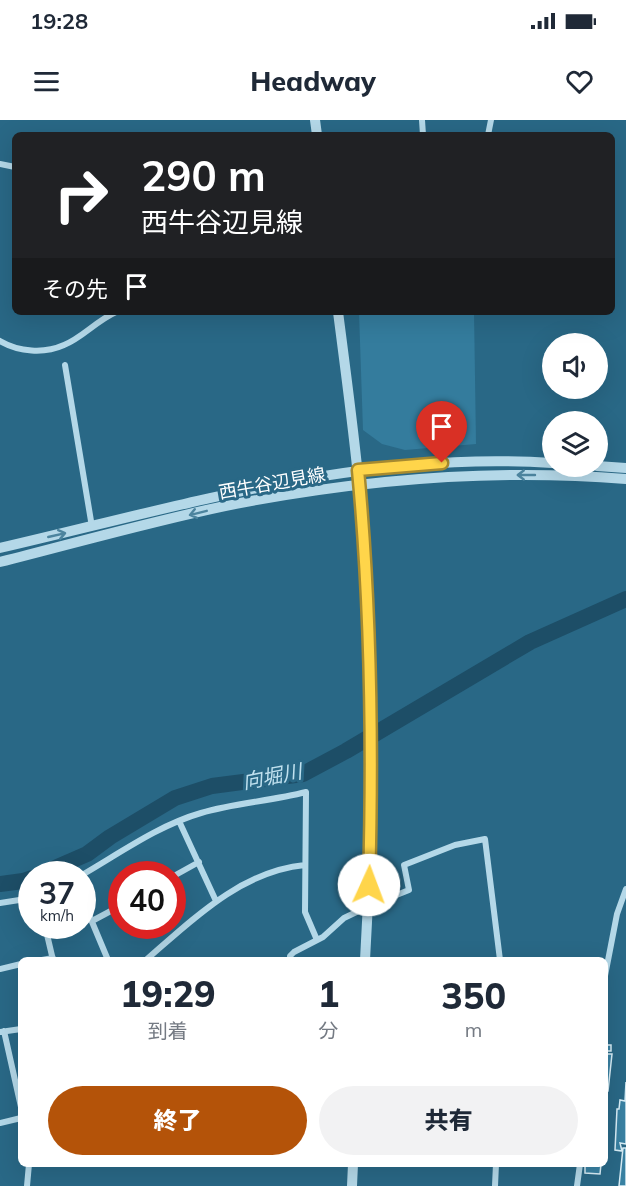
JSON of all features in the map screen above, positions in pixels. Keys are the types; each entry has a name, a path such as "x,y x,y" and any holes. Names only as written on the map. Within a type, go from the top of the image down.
{"street":[{"path":"0,341 23,350 52,349 66,345 101,318 108,315"},
{"path":"338,315 358,470 368,609 372,749 369,906 365,957"},
{"path":"65,365 93,532"},
{"name":"西牛谷辺見線","path":"0,561 224,494 358,470 460,462 542,463"},
{"path":"608,467 626,468"},
{"name":"西牛谷辺見線","path":"0,548 272,497 359,486 458,476 544,475 626,479"},
{"path":"96,867 179,821 225,807 306,792 305,912 317,940"},
{"path":"179,821 216,901"},
{"path":"290,957 294,952 317,940 344,918 409,890 404,865 455,845 485,839 500,957"},
{"path":"186,869 199,862"},
{"path":"150,957 216,901 246,883 293,866 305,865"},
{"path":"608,960 617,914 626,889"},
{"path":"0,903 18,900"},
{"path":"96,931 107,957"},
{"path":"48,939 53,957"},
{"path":"0,969 18,965"},
{"path":"18,1029 2,1032 18,1095"},
{"path":"0,1123 18,1119"},
{"path":"27,1186 29,1167"},
{"path":"352,1186 353,1167"},
{"path":"495,1186 496,1167"},
{"path":"577,1186 580,1167"}],"shaded area":[{"path":"359,315 474,315 476,444 405,450 382,444 363,430"}],"building":[{"path":"608,1054 612,1054 608,1091"},
{"path":"626,1082 626,1144 620,1143 622,1151 615,1150 617,1109 619,1109 620,1100 625,1101"},
{"path":"623,1148 626,1148 626,1186 619,1186"},
{"path":"585,1167 601,1167 600,1174 585,1173"}],"waterway":[{"name":"向堀川","path":"71,861 87,854 110,837 175,798 212,786 303,774 530,642 626,599"},
{"name":"向堀川","path":"0,884 18,882"}],"route":[{"path":"369,885 372,749 368,609 358,470 442,463"}]}
